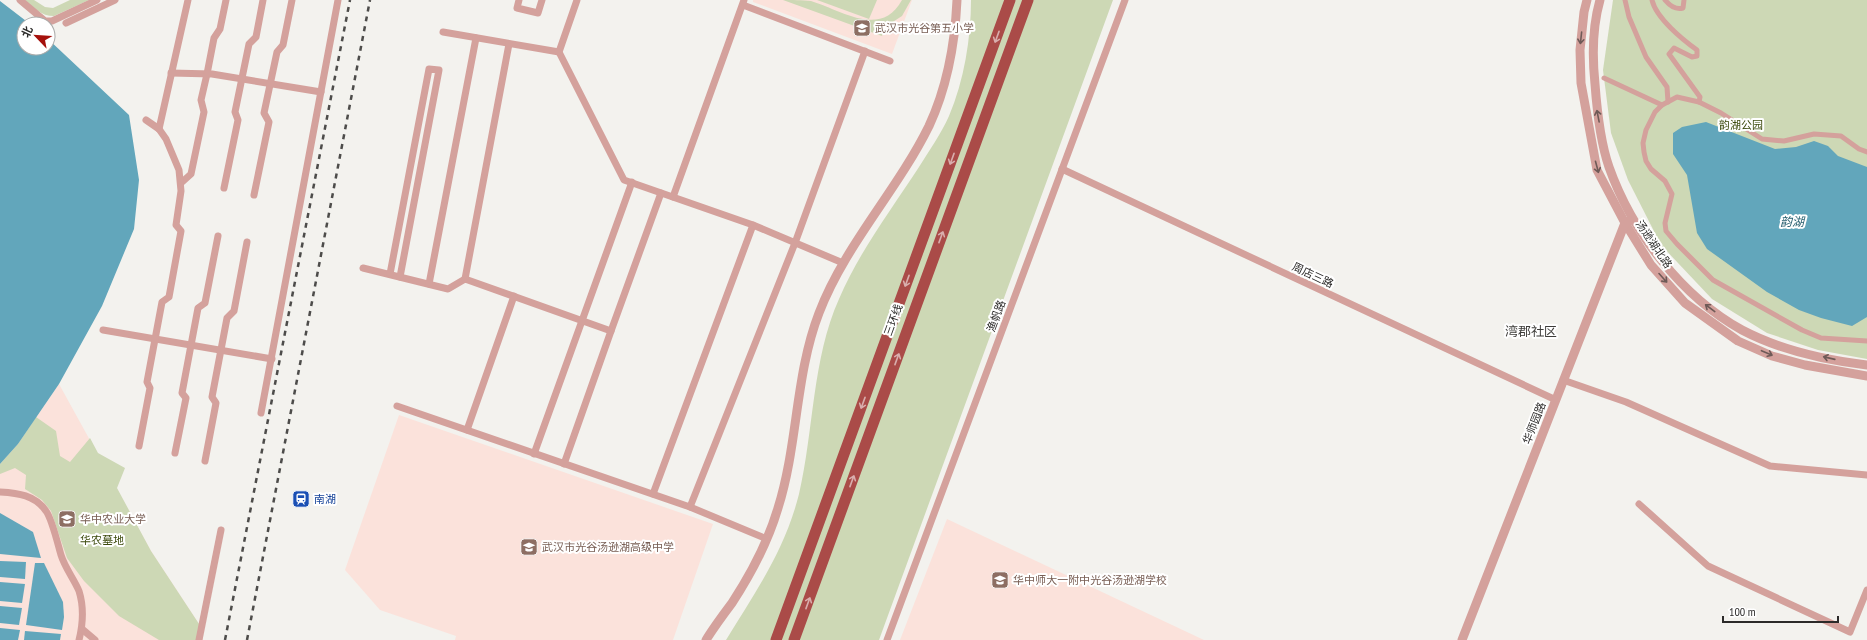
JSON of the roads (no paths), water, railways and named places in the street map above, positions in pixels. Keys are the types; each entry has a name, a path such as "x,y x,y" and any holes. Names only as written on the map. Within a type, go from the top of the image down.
{"highway":[{"name":"三环线","path":"776,640 1010,0"},
{"name":"三环线","path":"794,640 1028,0"}],"street":[{"path":"20,0 45,20 52,21 97,0"},
{"path":"66,23 115,0"},
{"path":"159,129 188,0"},
{"path":"181,183 191,174 204,112 202,100 214,38 220,29 226,0"},
{"path":"224,188 238,120 235,112 249,44 256,37 263,0"},
{"path":"254,195 269,122 264,113 277,52 283,44 292,0"},
{"path":"261,413 338,0"},
{"path":"519,0 517,8 538,13 542,0"},
{"path":"576,0 559,52 624,180 753,225 843,263"},
{"path":"706,640 733,601 767,539 779,508 811,338 824,302 843,263 920,142 934,113 944,86 951,59 955,32 957,0"},
{"name":"渔帆路","path":"887,640 1125,0"},
{"name":"汤逊湖北路","path":"1587,0 1584,12 1580,50 1586,114 1597,170 1629,221 1651,265 1685,303 1738,341 1772,356 1805,365 1867,376"},
{"name":"汤逊湖北路","path":"1600,0 1596,14 1592,51 1597,112 1609,166 1629,221 1683,286 1711,310 1742,330 1779,346 1842,362 1867,364"},
{"path":"1625,0 1629,17 1646,57 1667,87 1668,102"},
{"path":"1652,0 1658,13 1686,42 1697,50 1697,56 1692,57 1674,48 1669,54 1696,89 1700,97 1699,102"},
{"path":"1666,0 1672,7 1679,9 1683,8 1684,0"},
{"path":"673,197 744,3 890,61"},
{"path":"443,32 559,52"},
{"path":"429,284 476,38"},
{"path":"364,268 448,289 465,279 509,44"},
{"path":"690,507 795,243 865,51"},
{"path":"390,274 429,69 439,70 400,277"},
{"path":"171,73 207,74 321,92"},
{"path":"1604,78 1662,105"},
{"path":"1867,152 1859,149 1841,136 1814,134 1784,141 1762,139 1721,113 1699,102 1677,97 1662,105 1655,112 1646,130 1643,148 1646,161 1651,169 1666,180 1672,194 1665,223 1666,231 1713,280 1802,330 1821,338 1867,341"},
{"path":"139,446 150,388 147,382 162,302 169,296 181,231 176,225 181,190 179,170 173,154 159,129 146,120"},
{"name":"周店三路","path":"1062,169 1556,400"},
{"path":"534,454 632,182"},
{"path":"407,184 417,186"},
{"path":"564,464 661,193"},
{"name":"华师园路","path":"1462,640 1556,400 1629,221"},
{"path":"653,494 753,225"},
{"path":"175,454 186,398 182,393 198,308 204,303 218,236"},
{"path":"205,461 216,403 212,397 227,318 234,311 247,242"},
{"path":"465,279 611,331"},
{"path":"466,430 514,296"},
{"path":"103,330 272,359"},
{"path":"1564,380 1626,402 1770,466 1867,476"},
{"path":"397,406 690,507 767,539"},
{"path":"0,492 19,493 33,499 47,512 62,559 79,592 83,612 82,629 79,640"},
{"path":"1639,504 1708,566 1850,632 1867,590"},
{"path":"199,640 221,530"},
{"path":"82,629 95,640"}],"water":[{"path":"0,1 20,16 16,16 16,56 56,56 56,47 129,115 139,180 134,229 102,306 59,384 18,444 0,464"},
{"name":"韵湖","path":"1706,122 1775,149 1796,147 1814,141 1828,146 1838,156 1867,167 1867,317 1852,326 1821,318 1799,310 1767,292 1707,249 1697,233 1687,175 1673,154 1673,133 1682,127"},
{"path":"0,513 33,532 41,558 0,554"},
{"path":"0,561 26,562 25,579 0,577"},
{"path":"35,563 44,563 63,602 64,617 62,630 26,625"},
{"path":"0,582 25,584 22,603 0,601"},
{"path":"0,606 22,608 19,625 0,623"},
{"path":"0,628 20,630 18,640 0,640"},
{"path":"25,631 61,634 60,640 24,640"}],"railway":[{"path":"225,640 350,0"},
{"path":"247,640 370,0"}],"place":[{"name":"武汉市光谷第五小学","path":"862,28"},
{"name":"南湖","path":"301,499"},
{"name":"华中农业大学","path":"67,519"},
{"name":"武汉市光谷汤逊湖高级中学","path":"529,547"},
{"name":"华中师大一附中光谷汤逊湖学校","path":"1000,580"}],"district":[{"name":"湾郡社区","path":"1531,331"}],"park label":[{"name":"韵湖公园","path":"1741,125"},
{"name":"华农墓地","path":"102,540"}]}
